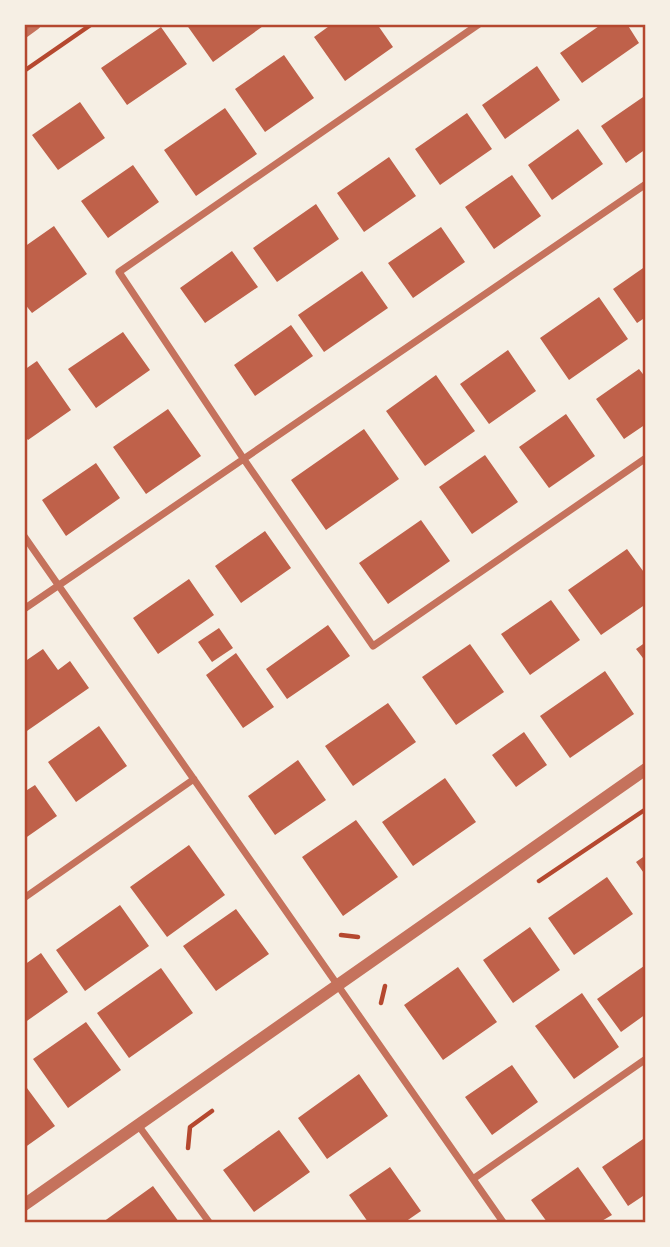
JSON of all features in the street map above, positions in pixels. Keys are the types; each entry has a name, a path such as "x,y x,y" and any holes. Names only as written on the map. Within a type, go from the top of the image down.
{"street":[{"path":"24,32 35,24"},
{"path":"480,24 119,272 373,646 646,458"},
{"path":"24,609 646,184"},
{"path":"24,536 503,1223"},
{"path":"24,1205 646,769"},
{"path":"24,898 194,779"},
{"path":"473,1179 646,1059"},
{"path":"138,1125 209,1223"}],"path":[{"path":"24,71 92,24"},
{"path":"188,1148 190,1127 220,1105"}],"building":[{"path":"186,24 266,24 213,62"},
{"path":"332,24 377,24 393,47 345,81 314,37"},
{"path":"602,24 627,24 639,43 582,83 560,53"},
{"path":"161,27 187,64 127,105 101,68"},
{"path":"284,55 314,98 265,132 235,89"},
{"path":"537,66 560,100 505,139 482,105"},
{"path":"646,95 646,149 626,163 601,126"},
{"path":"80,102 105,138 58,170 32,135"},
{"path":"225,108 257,154 196,196 164,150"},
{"path":"467,113 492,149 440,185 415,149"},
{"path":"578,129 603,164 552,200 528,165"},
{"path":"389,157 416,196 364,232 337,193"},
{"path":"133,165 159,202 108,238 81,201"},
{"path":"512,175 541,216 494,249 465,207"},
{"path":"316,204 339,239 277,282 253,248"},
{"path":"54,226 87,274 32,313 24,303 24,247"},
{"path":"441,227 465,262 413,298 388,263"},
{"path":"232,251 258,287 205,323 180,288"},
{"path":"646,266 646,317 637,323 613,289"},
{"path":"362,271 388,308 324,352 298,315"},
{"path":"599,297 628,339 569,380 540,338"},
{"path":"291,325 313,356 255,396 234,365"},
{"path":"123,332 150,370 96,408 68,369"},
{"path":"508,350 536,391 489,424 460,384"},
{"path":"37,361 71,410 28,440 24,436 24,370"},
{"path":"639,369 646,378 646,424 624,439 596,399"},
{"path":"436,375 475,431 425,466 386,411"},
{"path":"168,409 201,456 146,494 113,447"},
{"path":"566,414 595,456 549,488 519,447"},
{"path":"364,429 399,479 326,530 291,480"},
{"path":"485,455 518,502 472,534 439,487"},
{"path":"96,463 120,498 66,536 42,500"},
{"path":"421,520 450,561 388,604 359,563"},
{"path":"265,531 291,568 241,603 215,566"},
{"path":"627,549 646,575 646,604 601,635 568,590"},
{"path":"189,579 214,615 158,654 133,618"},
{"path":"551,600 580,640 530,675 501,634"},
{"path":"328,625 350,656 287,699 266,669"},
{"path":"219,628 233,648 212,662 198,642"},
{"path":"646,642 646,662 636,649"},
{"path":"470,644 504,692 456,725 422,677"},
{"path":"43,649 58,670 70,661 89,688 24,733 24,662"},
{"path":"236,653 274,707 243,728 206,675"},
{"path":"605,671 634,714 570,758 540,716"},
{"path":"388,703 416,742 353,786 325,746"},
{"path":"99,726 127,766 76,802 48,762"},
{"path":"524,732 547,765 516,787 492,755"},
{"path":"298,760 326,800 275,835 248,796"},
{"path":"445,778 476,822 413,866 382,822"},
{"path":"35,785 57,816 24,839 24,792"},
{"path":"356,820 398,877 343,916 302,857"},
{"path":"189,845 225,895 167,937 130,887"},
{"path":"646,855 646,876 636,862"},
{"path":"607,877 633,914 574,955 548,918"},
{"path":"120,905 149,946 85,991 56,950"},
{"path":"236,909 269,954 216,991 183,946"},
{"path":"530,927 560,970 513,1003 483,960"},
{"path":"41,953 68,992 24,1023 24,965"},
{"path":"644,966 646,1014 621,1032 597,999"},
{"path":"458,967 497,1022 443,1060 404,1005"},
{"path":"161,968 193,1013 129,1058 97,1013"},
{"path":"582,993 619,1047 574,1079 535,1026"},
{"path":"86,1022 121,1070 68,1108 33,1059"},
{"path":"512,1065 538,1102 492,1135 465,1097"},
{"path":"359,1074 388,1116 327,1159 298,1118"},
{"path":"24,1084 55,1126 24,1148"},
{"path":"279,1130 310,1172 254,1212 223,1170"},
{"path":"646,1137 646,1194 628,1206 602,1167"},
{"path":"390,1167 421,1211 405,1222 368,1222 349,1195"},
{"path":"578,1167 612,1215 600,1222 547,1222 531,1200"},
{"path":"153,1186 179,1222 103,1222"}]}
